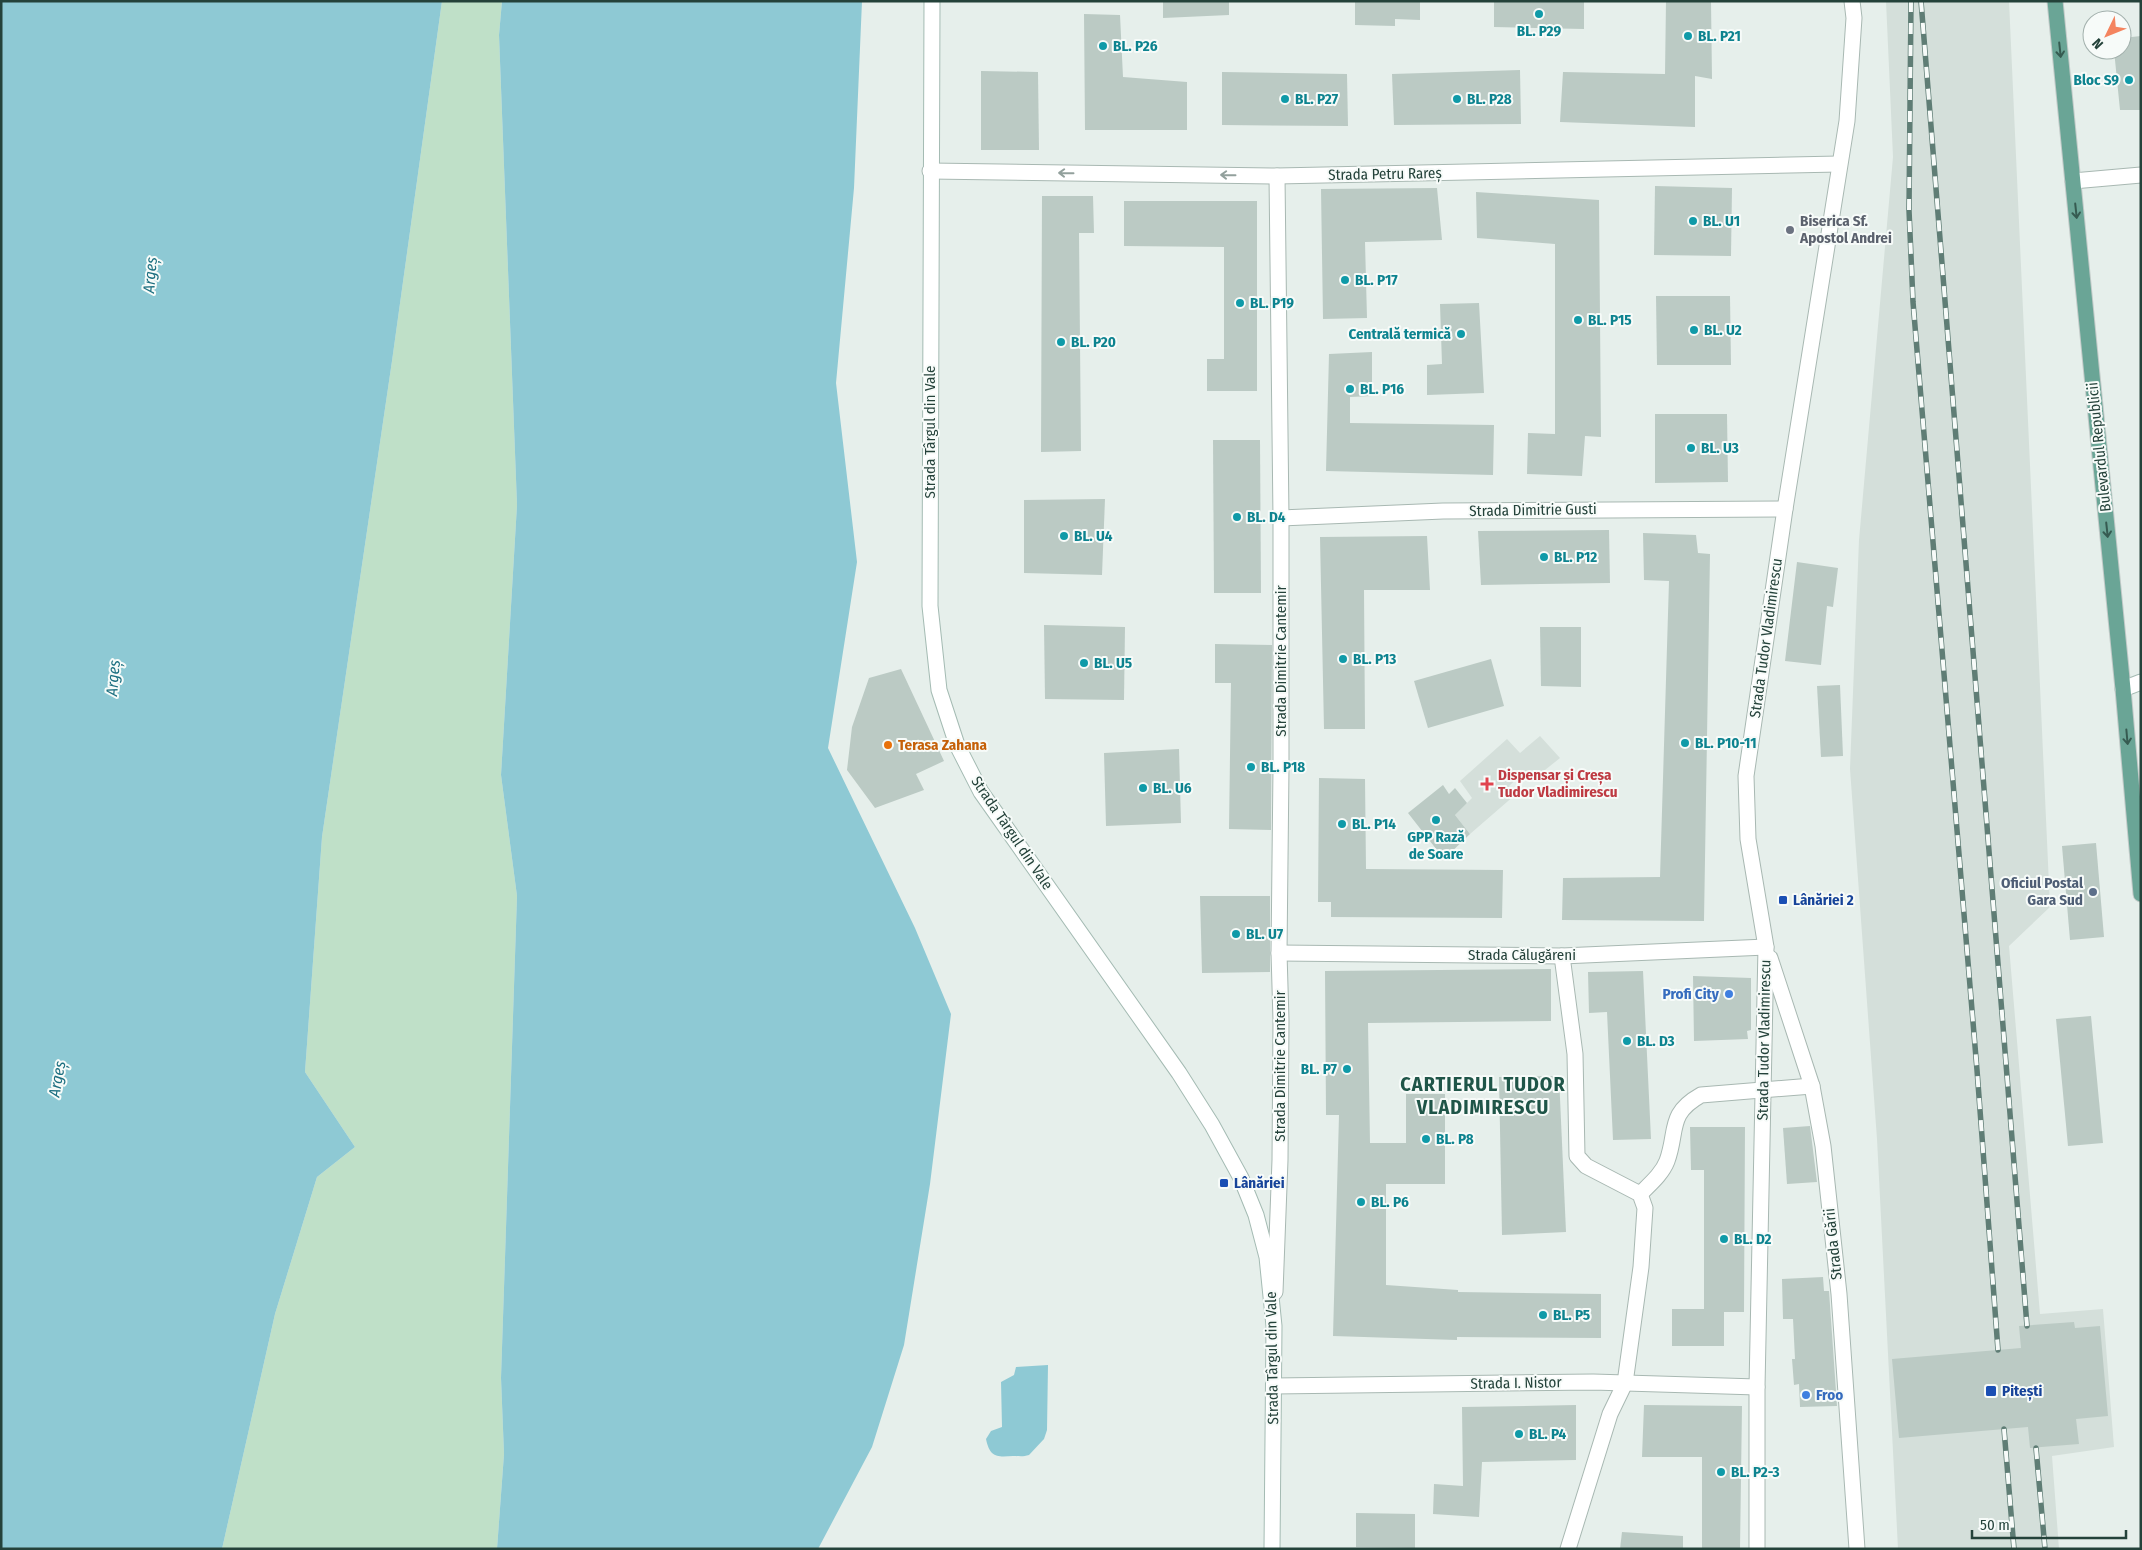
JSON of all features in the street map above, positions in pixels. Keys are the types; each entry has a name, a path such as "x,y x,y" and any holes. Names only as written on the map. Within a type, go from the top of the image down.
{"main road":[{"name":"Bulevardul Republicii","path":"2055,1 2123,689 2141,894"}],"street":[{"name":"Strada Târgul din Vale","path":"932,1 930,606 939,690 957,745 981,792 1179,1073 1212,1125 1241,1178 1256,1215 1267,1256 1274,1326 1272,1549"},
{"name":"Strada Tudor Vladimirescu","path":"1757,1549 1757,1387 1766,947 1748,839 1746,776 1785,509 1847,121 1854,18 1852,1"},
{"name":"Strada Petru Rareș","path":"930,171 1277,176 1839,164"},
{"path":"2073,181 2141,174"},
{"name":"Strada Dimitrie Cantemir","path":"1274,1326 1280,1160 1281,1020 1279,953 1281,518 1277,176"},
{"name":"Strada Dimitrie Gusti","path":"1281,518 1443,511 1785,509"},
{"path":"2123,689 2141,682"},
{"name":"Strada Călugăreni","path":"1279,953 1562,956 1766,947"},
{"name":"Strada Gării","path":"1766,947 1812,1086 1823,1146 1839,1294 1857,1549"},
{"path":"1562,956 1575,1054 1577,1156 1586,1166 1640,1194 1645,1208 1641,1267 1625,1383 1610,1414 1568,1549"},
{"path":"1640,1194 1658,1176 1667,1161 1677,1115 1684,1106 1701,1095 1812,1086"},
{"name":"Strada I. Nistor","path":"1274,1386 1625,1383 1757,1387"}],"shaded area":[{"path":"1886,1 2009,1 2050,907 2009,946 2040,1314 2103,1309 2114,1447 2052,1456 2059,1549 1898,1549 1877,1139 1850,769 1859,540 1893,157"},
{"name":"Dispensar și Creșa Tudor Vladimirescu","path":"1540,736 1560,758 1530,782 1523,773 1509,786 1515,795 1470,834 1455,815 1472,798 1460,781 1507,739 1520,753"}],"green space":[{"path":"442,1 502,1 499,35 517,505 501,775 517,896 501,1378 504,1454 497,1549 222,1549 275,1314 317,1177 355,1147 305,1072 322,837 392,361"}],"water":[{"name":"Argeș","path":"1,1 442,1 392,361 322,837 305,1072 355,1147 317,1177 275,1314 222,1549 1,1549"},
{"path":"502,1 862,1 854,188 836,383 857,562 828,748 915,928 951,1014 930,1184 904,1345 872,1447 818,1549 497,1549 504,1454 501,1378 517,896 501,775 517,505 499,35"},
{"path":"1048,1365 1047,1430 1044,1439 1029,1455 995,1455 990,1450 986,1439 991,1431 1002,1427 1001,1382 1014,1375 1016,1367"}],"building":[{"path":"1163,1 1229,1 1229,15 1163,18"},
{"path":"1355,1 1420,1 1420,20 1395,19 1395,26 1355,25"},
{"name":"BL. P29","path":"1494,1 1584,1 1584,29 1494,27"},
{"name":"BL. P21","path":"1666,1 1711,1 1712,79 1695,76 1695,127 1560,122 1563,72 1665,74"},
{"name":"BL. P26","path":"1084,14 1120,15 1123,77 1187,82 1187,130 1085,130"},
{"name":"Bloc S9","path":"2141,36 2141,110 2120,110 2115,60 2132,60 2132,37"},
{"name":"BL. P28","path":"1520,70 1521,124 1394,125 1392,74"},
{"path":"981,71 1038,72 1039,150 981,150"},
{"name":"BL. P27","path":"1222,72 1347,74 1348,126 1222,125"},
{"name":"BL. U1","path":"1655,186 1732,188 1731,256 1654,255"},
{"name":"BL. P17","path":"1437,188 1442,240 1365,242 1367,318 1323,319 1321,189"},
{"name":"BL. P15","path":"1476,192 1599,200 1601,437 1585,436 1582,476 1527,474 1528,433 1555,434 1555,244 1477,238"},
{"name":"BL. P20","path":"1042,196 1093,196 1094,233 1079,233 1081,451 1041,452"},
{"name":"BL. P19","path":"1124,201 1257,201 1257,391 1207,391 1207,359 1224,359 1224,247 1124,246"},
{"name":"BL. U2","path":"1656,296 1730,296 1731,365 1657,365"},
{"name":"Centrală termică","path":"1479,303 1484,393 1427,395 1427,365 1442,364 1440,304"},
{"name":"BL. P16","path":"1372,352 1372,396 1350,397 1350,423 1494,425 1493,475 1326,471 1329,354"},
{"name":"BL. U3","path":"1655,414 1727,414 1728,482 1655,483"},
{"name":"BL. D4","path":"1213,440 1260,440 1261,593 1214,593"},
{"name":"BL. U4","path":"1105,499 1102,575 1024,573 1024,500"},
{"name":"BL. P12","path":"1609,530 1610,583 1481,585 1478,531"},
{"name":"BL. P10-11","path":"1643,533 1696,535 1698,553 1710,554 1704,921 1562,920 1563,878 1660,877 1669,581 1644,580"},
{"name":"BL. P13","path":"1427,536 1430,590 1364,590 1365,729 1324,729 1320,537"},
{"path":"1797,562 1838,568 1833,607 1827,606 1821,665 1785,661"},
{"name":"BL. U5","path":"1044,625 1125,627 1124,700 1045,699"},
{"path":"1540,627 1581,627 1581,687 1541,686"},
{"name":"BL. P18","path":"1215,644 1272,645 1271,830 1229,829 1231,683 1215,683"},
{"path":"1491,659 1504,706 1428,728 1414,681"},
{"path":"901,669 944,761 916,774 924,790 875,808 847,770 852,727 869,678"},
{"path":"1840,685 1843,756 1821,757 1817,686"},
{"name":"BL. U6","path":"1179,749 1181,823 1106,826 1104,753"},
{"name":"BL. P14","path":"1319,778 1365,779 1366,869 1503,870 1502,918 1331,917 1331,902 1318,902"},
{"name":"GPP Rază de Soare","path":"1443,785 1449,794 1455,788 1467,803 1455,815 1470,834 1444,859 1408,813"},
{"path":"2096,843 2104,937 2070,940 2062,846"},
{"name":"BL. U7","path":"1200,896 1270,896 1270,972 1202,973"},
{"path":"1551,969 1551,1021 1368,1023 1370,1143 1406,1143 1406,1094 1445,1094 1445,1184 1386,1184 1386,1285 1458,1290 1458,1292 1601,1294 1601,1338 1457,1337 1457,1340 1333,1336 1339,1115 1326,1115 1325,971"},
{"name":"BL. D3","path":"1643,971 1651,1139 1613,1140 1607,1012 1589,1013 1588,972"},
{"path":"1693,976 1751,978 1751,1030 1747,1031 1748,1039 1694,1041"},
{"path":"2091,1016 2103,1143 2068,1146 2056,1019"},
{"path":"1559,1076 1566,1232 1502,1235 1499,1077"},
{"path":"1810,1126 1817,1182 1787,1184 1783,1128"},
{"name":"BL. D2","path":"1690,1127 1745,1127 1744,1312 1724,1312 1724,1346 1672,1346 1672,1309 1704,1309 1704,1170 1691,1170"},
{"path":"1823,1277 1824,1291 1829,1291 1837,1406 1800,1407 1799,1384 1794,1385 1792,1359 1795,1359 1793,1319 1783,1319 1782,1279"},
{"path":"2074,1322 2075,1328 2100,1326 2108,1416 2076,1419 2079,1444 2030,1448 2028,1427 1899,1438 1892,1359 2021,1348 2019,1326"},
{"name":"BL. P4","path":"1576,1405 1576,1460 1482,1462 1479,1517 1433,1514 1434,1484 1463,1486 1462,1407"},
{"name":"BL. P2-3","path":"1644,1405 1742,1406 1740,1549 1702,1549 1702,1457 1642,1457"},
{"path":"1356,1513 1415,1514 1415,1548 1356,1547"},
{"path":"1622,1532 1683,1536 1683,1549 1620,1549"}],"railway":[{"path":"1911,1 1909,210 1913,302 1977,1070 1998,1350"},
{"path":"1921,1 2027,1326"},
{"path":"2004,1429 2014,1549"},
{"path":"2036,1448 2045,1549"}],"place":[{"name":"BL. P29","path":"1539,14"},
{"name":"BL. P21","path":"1688,36"},
{"name":"BL. P26","path":"1103,46"},
{"name":"Bloc S9","path":"2129,80"},
{"name":"BL. P27","path":"1285,99"},
{"name":"BL. P28","path":"1457,99"},
{"name":"BL. U1","path":"1693,221"},
{"name":"Biserica Sf. Apostol Andrei","path":"1790,230"},
{"name":"BL. P17","path":"1345,280"},
{"name":"BL. P19","path":"1240,303"},
{"name":"BL. P15","path":"1578,320"},
{"name":"BL. U2","path":"1694,330"},
{"name":"Centrală termică","path":"1461,334"},
{"name":"BL. P20","path":"1061,342"},
{"name":"BL. P16","path":"1350,389"},
{"name":"BL. U3","path":"1691,448"},
{"name":"BL. D4","path":"1237,517"},
{"name":"BL. U4","path":"1064,536"},
{"name":"BL. P12","path":"1544,557"},
{"name":"BL. P13","path":"1343,659"},
{"name":"BL. U5","path":"1084,663"},
{"name":"BL. P10-11","path":"1685,743"},
{"name":"Terasa Zahana","path":"888,745"},
{"name":"BL. P18","path":"1251,767"},
{"name":"Dispensar și Creșa Tudor Vladimirescu","path":"1487,784"},
{"name":"BL. U6","path":"1143,788"},
{"name":"GPP Rază de Soare","path":"1436,820"},
{"name":"BL. P14","path":"1342,824"},
{"name":"Oficiul Postal Gara Sud","path":"2093,892"},
{"name":"Lânăriei 2","path":"1783,900"},
{"name":"BL. U7","path":"1236,934"},
{"name":"Profi City","path":"1729,994"},
{"name":"BL. D3","path":"1627,1041"},
{"name":"BL. P7","path":"1347,1069"},
{"name":"BL. P8","path":"1426,1139"},
{"name":"Lânăriei","path":"1224,1183"},
{"name":"BL. P6","path":"1361,1202"},
{"name":"BL. D2","path":"1724,1239"},
{"name":"BL. P5","path":"1543,1315"},
{"name":"Pitești","path":"1991,1391"},
{"name":"Froo","path":"1806,1395"},
{"name":"BL. P4","path":"1519,1434"},
{"name":"BL. P2-3","path":"1721,1472"}],"district":[{"name":"CARTIERUL TUDOR VLADIMIRESCU","path":"1483,1096"}]}
